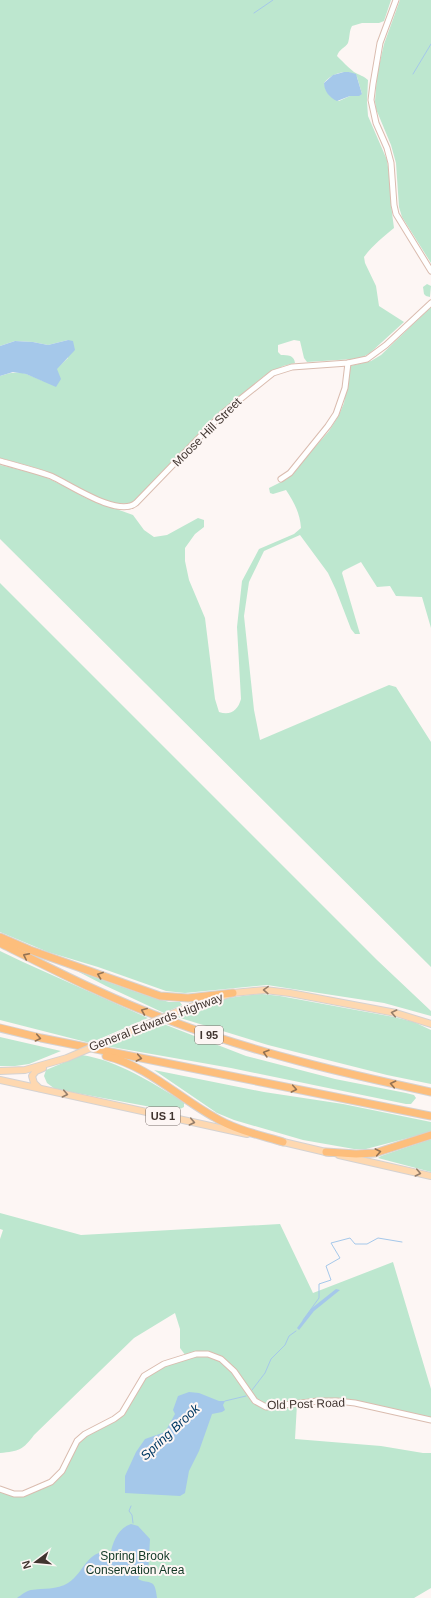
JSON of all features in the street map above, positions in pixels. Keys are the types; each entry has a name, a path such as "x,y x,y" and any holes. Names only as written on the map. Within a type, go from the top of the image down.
{"highway":[{"path":"0,937 160,996 188,998 233,992"},
{"name":"I 95","path":"0,943 113,997 156,1016 201,1032 258,1051 310,1065 431,1092"},
{"path":"0,1028 87,1048 431,1116"},
{"path":"87,1048 123,1061 143,1071 223,1122 283,1142"},
{"path":"326,1152 356,1154 375,1153 431,1135"}],"main road":[{"name":"General Edwards Highway","path":"0,1071 25,1070 56,1062 181,1010 233,992 258,990 284,992 396,1013 431,1024"},
{"path":"43,1090 34,1084 32,1080 33,1075 37,1071 56,1062"},
{"name":"US 1","path":"0,1080 431,1176"}],"street":[{"path":"396,0 385,27 379,49 372,87 372,108 391,163 396,214 431,271"},
{"name":"Moose Hill Street","path":"0,461 52,477 107,503 130,507 176,464 223,413 273,373 292,366 348,363 372,356 431,302"},
{"path":"281,479 288,474 338,411 343,394 348,363"},
{"name":"Old Post Road","path":"0,1489 14,1494 23,1494 51,1482 62,1471 74,1445 81,1437 122,1413 140,1382 150,1371 179,1358 202,1354 221,1359 234,1371 255,1401 266,1407 337,1400 431,1420"}],"green space":[{"path":"0,0 391,0 384,21 379,23 362,23 352,26 348,43 337,56 354,72 368,80 368,116 387,160 389,174 394,228 364,257 365,263 376,286 379,306 404,322 370,353 363,357 353,359 307,362 304,358 300,341 294,340 278,345 278,352 281,355 288,355 292,357 295,363 283,366 264,376 214,417 174,462 135,501 125,504 104,500 53,474 34,467 0,458 0,376 18,372 43,381 68,358 68,340 48,345 15,341 0,346","holes":["349,72 357,77 362,94 350,96 339,101 329,94 324,83 335,74"]},
{"path":"400,0 431,0 431,263 402,217 399,207 396,163 391,145 376,109 375,101 377,75 384,44"},
{"path":"427,284 431,286 430,297 424,294 423,287"},
{"path":"431,307 431,628 422,597 396,596 390,586 377,587 361,562 343,571 342,573 360,634 355,634 351,629 328,573 300,535 264,551 249,582 244,616 254,710 260,740 389,685 396,687 431,742 431,967 0,539 0,465 41,475 86,498 133,515 144,530 154,537 167,535 198,518 204,520 204,527 195,534 185,548 185,561 189,580 205,618 215,699 219,712 230,713 236,709 241,699 237,627 242,581 259,549 294,534 301,528 296,508 286,490 273,494 270,493 269,488 287,479 329,431 339,415 344,403 350,366 371,361 381,355"},
{"path":"0,583 377,960 431,1011 431,1016 384,1003 267,985 185,993 166,991 98,967 48,952 0,932"},
{"path":"0,951 148,1018 90,1043 0,1020"},
{"path":"77,971 145,995 169,1002 180,1002 182,1005 164,1013"},
{"path":"262,994 394,1017 414,1022 431,1030 431,1084 387,1075 268,1045 177,1017 197,1007 218,1000"},
{"path":"161,1023 246,1056 335,1079 406,1093 414,1095 416,1098 411,1104 406,1104 231,1068 106,1046"},
{"path":"0,1037 61,1051 29,1064 0,1066"},
{"path":"82,1055 109,1062 146,1079 181,1100 184,1103 184,1107 178,1110 167,1110 55,1089 47,1083 44,1076 46,1070"},
{"path":"154,1070 264,1092 343,1104 431,1122 431,1132 366,1149 354,1149 303,1140 234,1120 217,1113"},
{"path":"431,1139 431,1172 378,1158 381,1156"},
{"name":"Spring Brook Conservation Area","path":"0,1213 81,1235 280,1224 313,1293 393,1262 431,1389 431,1419 355,1403 297,1404 295,1439 381,1446 431,1453 431,1588 414,1598 0,1598 0,1489 19,1494 55,1479 77,1441 118,1416 144,1376 186,1356 180,1348 180,1329 175,1313 134,1338 34,1435 27,1444 20,1449 0,1453 0,1239 3,1230 0,1229"}],"water":[{"path":"344,72 356,74 362,94 359,96 350,96 337,101 328,94 324,83 333,75"},
{"path":"68,340 73,341 75,350 57,369 61,379 56,387 26,374 13,372 0,376 0,346 15,341 48,345"},
{"path":"336,1289 340,1290 314,1311 299,1330 297,1328 312,1308"},
{"path":"189,1392 199,1393 219,1401 225,1401 223,1405 225,1410 212,1414 199,1451 189,1471 185,1493 180,1496 125,1493 125,1476 136,1452 145,1439 165,1432 175,1414 173,1410 178,1396"},
{"path":"131,1524 138,1526 150,1539 148,1575 140,1575 138,1579 153,1584 157,1598 17,1598 29,1591 55,1588 68,1583 79,1573 86,1562 96,1554 111,1551 120,1531"}],"waterway":[{"path":"254,13 273,0"},
{"path":"413,74 431,44"},
{"name":"Spring Brook","path":"303,1320 319,1298 319,1284 331,1280 326,1266 340,1258 331,1243 350,1238 355,1244 367,1244 378,1238 402,1242"},
{"name":"Spring Brook","path":"252,1390 265,1373 271,1359 285,1345 289,1336 296,1331"},
{"name":"Spring Brook","path":"225,1401 246,1396"},
{"name":"Spring Brook","path":"131,1506 129,1511 132,1515 133,1523"}]}
